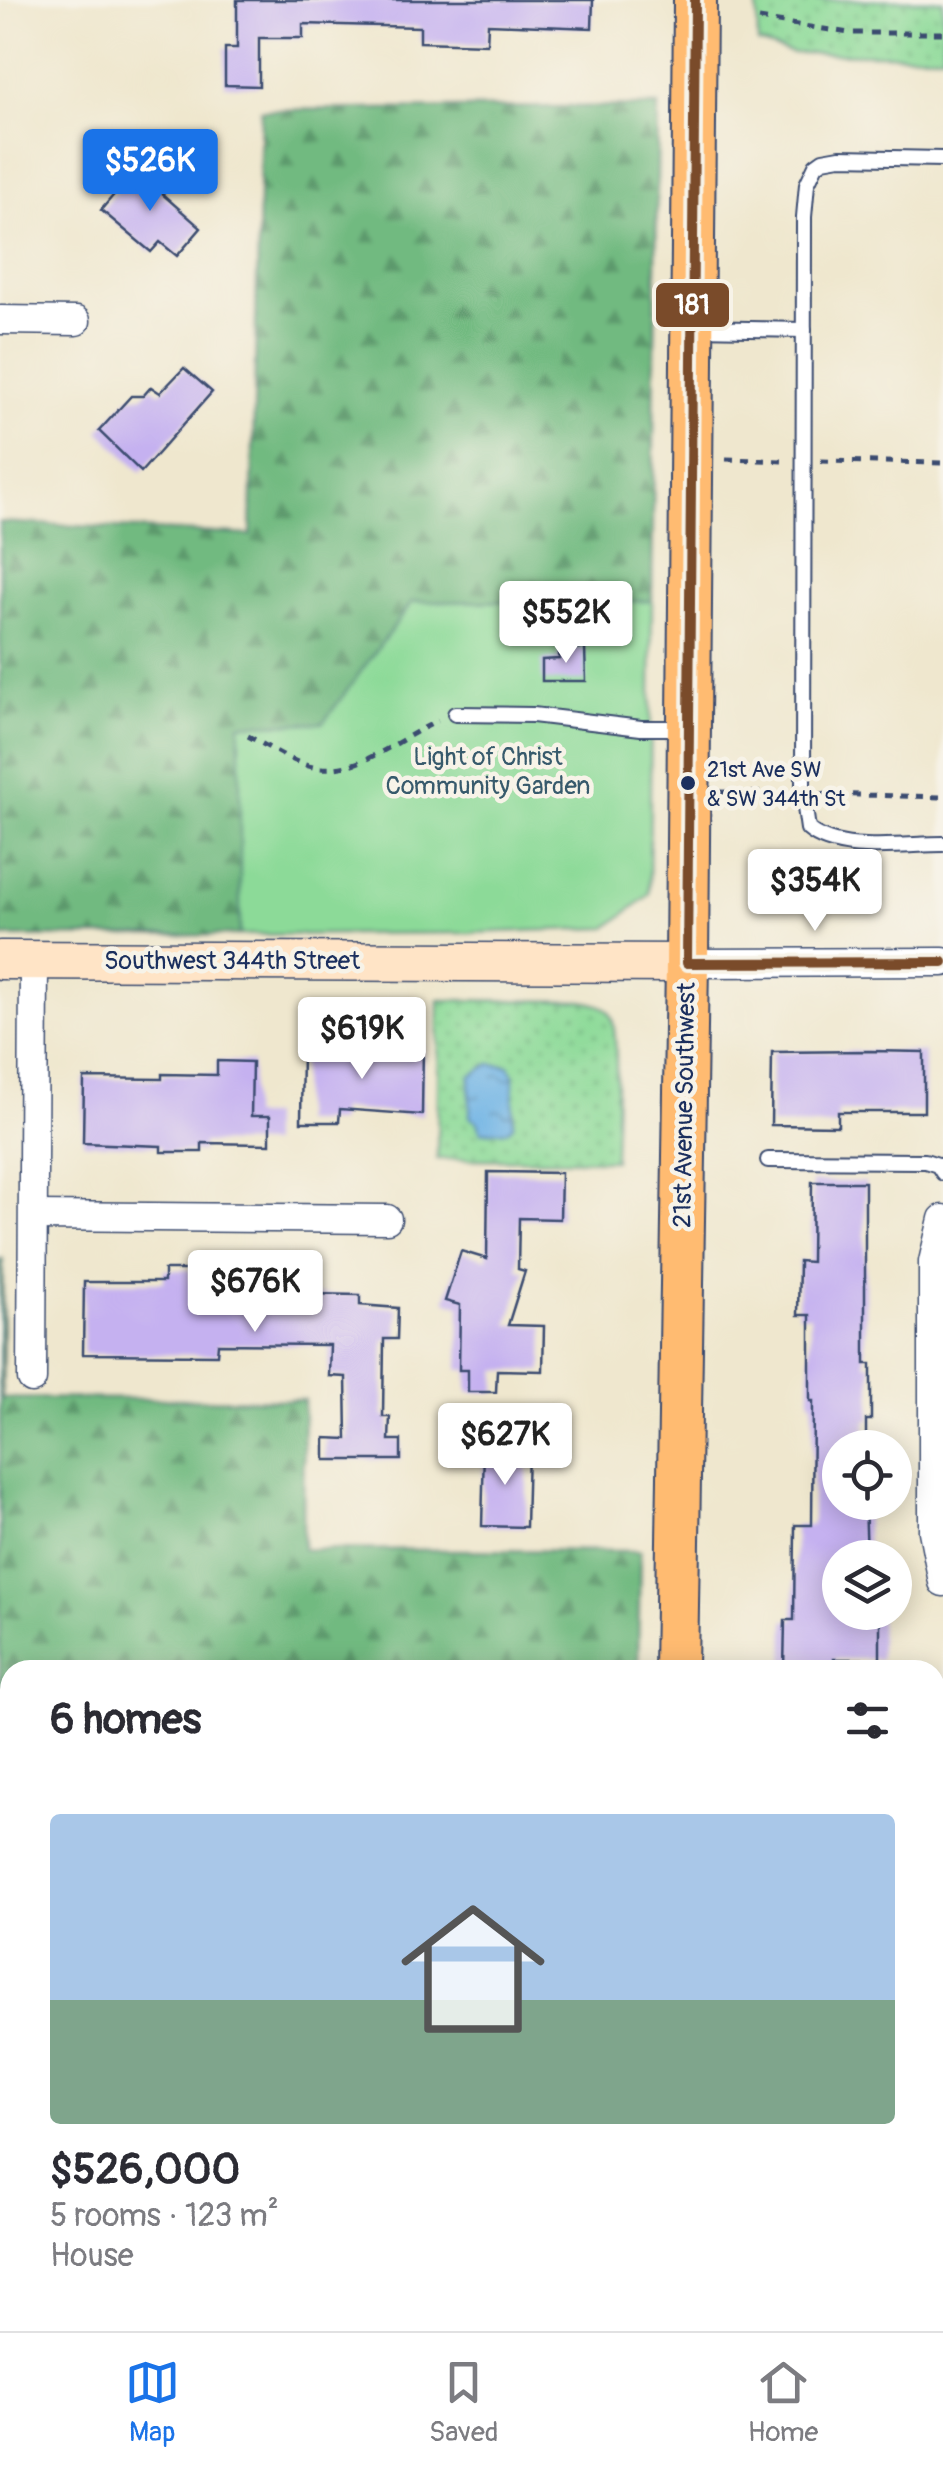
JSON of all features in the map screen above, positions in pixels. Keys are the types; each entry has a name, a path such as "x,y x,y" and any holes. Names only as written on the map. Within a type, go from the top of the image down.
{"main road":[{"name":"21st Avenue Southwest","path":"676,1660 695,0"}],"street":[{"path":"0,320 76,322"},
{"path":"17,960 34,1216 32,1379"},
{"name":"Southwest 344th Street","path":"17,960 943,962"},
{"path":"34,1216 387,1218"},
{"path":"943,1220 932,1262 932,1520 943,1582"}],"lane":[{"path":"943,158 840,157 823,160 816,166 807,184 805,204 804,330 804,817 810,832 832,842 943,844"},
{"path":"692,328 804,330"},
{"path":"455,714 533,714 641,728 688,728"},
{"path":"768,1160 925,1160 938,1165 943,1173"}],"path":[{"path":"758,20 848,33 943,33"},
{"path":"248,736 301,763 331,768 362,761 455,714"}],"green space":[{"path":"757,0 943,0 943,55 791,53 758,43"},
{"path":"658,106 652,601 412,602 323,723 241,724 240,935 0,937 0,522 251,535 261,110"},
{"name":"Light of Christ Community Garden","path":"652,601 649,895 607,928 240,935 240,724 323,723 412,602"},
{"path":"439,1000 582,1001 598,1004 607,1011 615,1041 614,1160 437,1159"},
{"path":"0,1259 2,1398 304,1400 303,1549 640,1551 638,1660 0,1660"}],"water":[{"path":"490,1064 509,1066 514,1075 513,1125 508,1130 481,1132 478,1122 470,1116 470,1076"}],"building":[{"path":"237,0 593,0 592,28 488,24 487,44 420,42 420,27 303,24 303,38 259,38 259,86 225,85 225,48 237,48"},
{"path":"140,164 165,186 160,192 201,228 177,256 160,242 151,252 101,210"},
{"path":"184,368 212,392 141,472 99,431 131,396 143,396 151,387 160,393"},
{"path":"559,648 585,648 586,681 542,681 542,660 559,659"},
{"path":"374,1044 423,1044 422,1115 340,1109 339,1122 301,1122 302,1050 374,1052"},
{"path":"772,1052 924,1052 924,1112 838,1112 838,1126 771,1125"},
{"path":"217,1061 252,1062 251,1116 270,1116 270,1144 202,1143 202,1152 161,1152 161,1146 83,1143 84,1078 217,1075"},
{"path":"488,1172 561,1173 560,1219 519,1218 518,1269 525,1271 508,1325 544,1326 543,1371 497,1370 496,1392 468,1392 468,1370 459,1370 460,1305 445,1301 461,1251 487,1259"},
{"path":"812,1182 865,1182 865,1364 871,1364 871,1420 866,1420 866,1430 822,1430 822,1520 866,1520 866,1540 822,1540 822,1630 880,1630 880,1659 784,1660 785,1620 794,1620 795,1525 812,1525 810,1315 798,1315 799,1261 811,1262"},
{"path":"164,1270 191,1270 190,1280 258,1280 258,1272 309,1273 309,1294 360,1295 360,1305 398,1308 397,1339 384,1339 383,1417 390,1417 389,1440 401,1440 401,1460 325,1460 325,1438 347,1439 346,1377 329,1376 330,1345 218,1344 217,1355 83,1354 84,1282 164,1282"},
{"path":"484,1449 528,1450 526,1527 482,1526"}],"transit line":[{"name":"181","path":"695,0 687,963 943,962"}],"place":[{"name":"21st Ave SW & SW 344th St","path":"688,783"}]}
